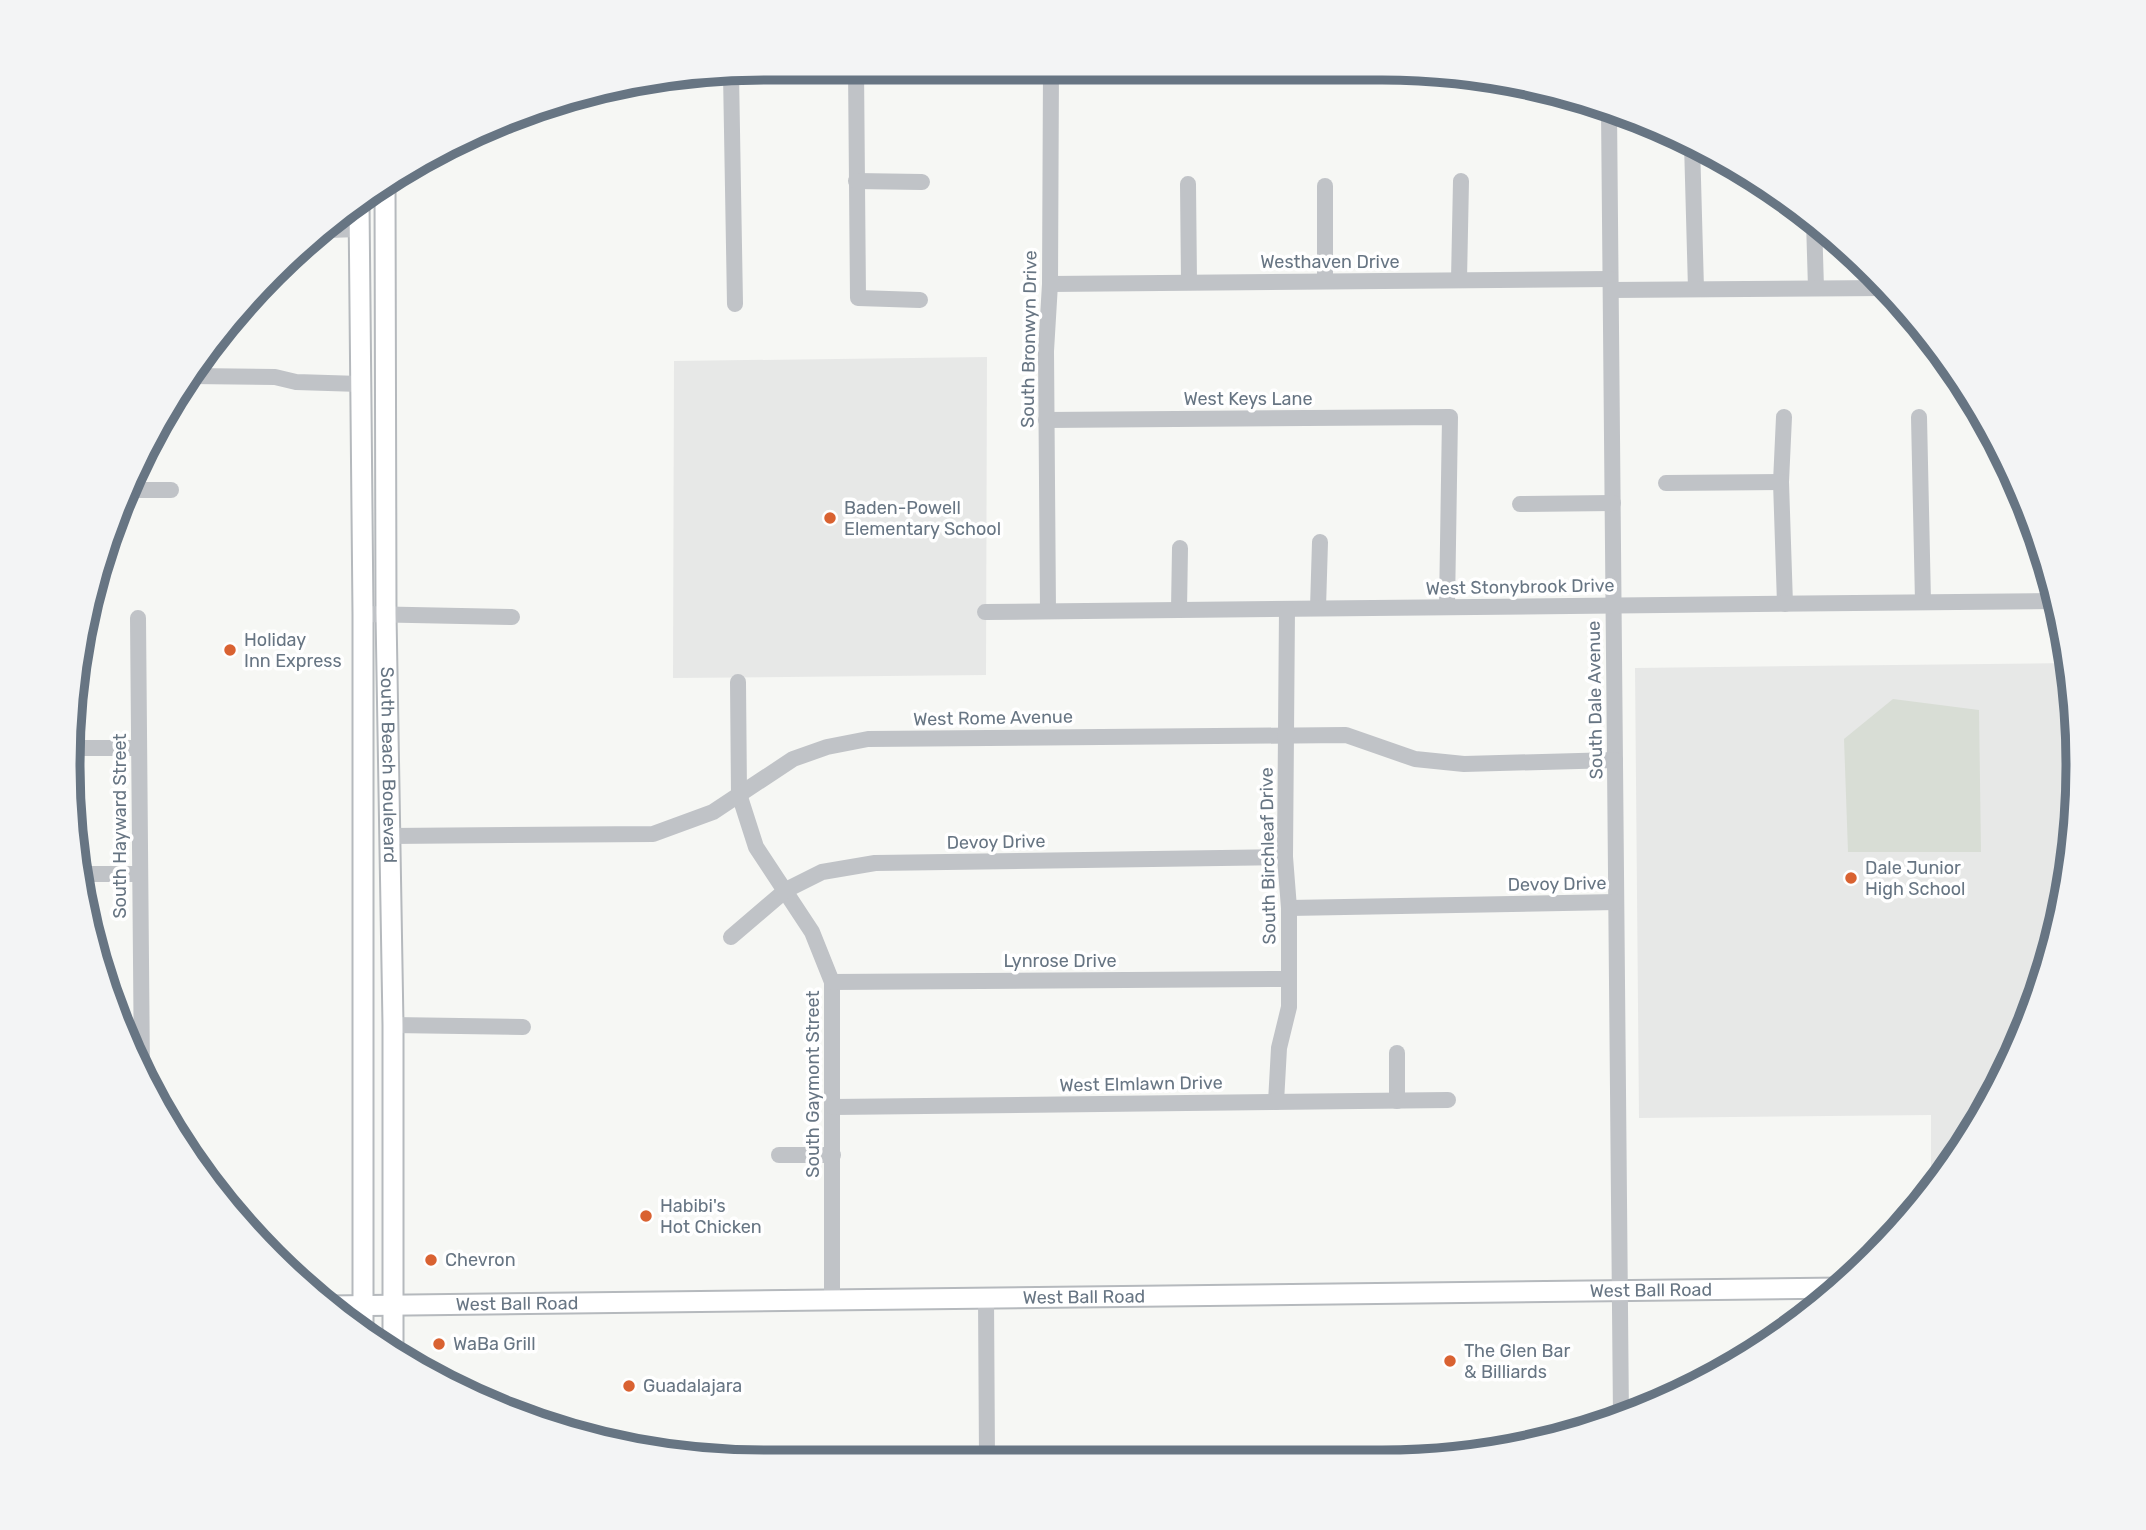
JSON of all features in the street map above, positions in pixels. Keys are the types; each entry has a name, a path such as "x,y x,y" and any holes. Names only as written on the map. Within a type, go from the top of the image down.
{"main road":[{"name":"South Beach Boulevard","path":"386,195 386,614 393,1025 393,1339"},
{"name":"South Beach Boulevard","path":"359,214 363,614 363,1319"},
{"name":"West Ball Road","path":"345,1306 1821,1289"}],"street":[{"path":"856,80 858,298 920,300"},
{"name":"South Bronwyn Drive","path":"1048,611 1046,351 1051,284 1051,80"},
{"path":"732,81 735,304"},
{"name":"South Dale Avenue","path":"1609,120 1621,1405"},
{"path":"1692,155 1696,289"},
{"path":"856,181 922,182"},
{"path":"1459,280 1461,181"},
{"path":"1188,184 1189,282"},
{"path":"1325,186 1325,281"},
{"path":"339,230 359,229"},
{"path":"1814,236 1816,288"},
{"name":"Westhaven Drive","path":"1051,284 1459,280 1696,289 1872,288"},
{"path":"202,376 275,377 296,382 360,384"},
{"name":"West Keys Lane","path":"1046,420 1450,417 1447,607"},
{"path":"1784,417 1781,482 1784,604"},
{"path":"1919,417 1923,603"},
{"path":"1666,483 1781,482"},
{"path":"139,490 171,490"},
{"path":"1520,505 1613,503"},
{"path":"1318,608 1320,542"},
{"path":"1179,610 1180,548"},
{"name":"West Stonybrook Drive","path":"985,612 1923,603 2044,598"},
{"name":"South Birchleaf Drive","path":"1276,1102 1279,1048 1289,1007 1289,908 1285,857 1287,609"},
{"path":"363,614 512,617"},
{"name":"South Hayward Street","path":"138,618 142,1047"},
{"name":"South Gaymont Street","path":"737,682 739,794 756,847 812,932 832,982 832,1299"},
{"name":"West Rome Avenue","path":"389,836 653,834 713,812 793,759 827,747 868,739 1346,735 1415,759 1464,764 1615,760"},
{"path":"81,748 138,748"},
{"name":"Devoy Drive","path":"731,937 786,890 822,872 875,863 1285,857"},
{"path":"90,874 139,874"},
{"name":"Devoy Drive","path":"1289,908 1616,902"},
{"name":"Lynrose Drive","path":"832,982 1289,979"},
{"path":"393,1025 523,1027"},
{"path":"1397,1053 1397,1101"},
{"name":"West Elmlawn Drive","path":"834,1107 1448,1100"},
{"path":"779,1155 833,1155"},
{"path":"986,1298 987,1450"}],"shaded area":[{"name":"Baden-Powell Elementary School","path":"987,357 986,675 673,678 674,361"},
{"name":"Dale Junior High School","path":"2058,663 2066,765 2064,810 2060,854 2042,942 2029,985 1995,1068 1974,1107 1931,1172 1931,1115 1639,1118 1635,668"},
{"path":"1893,699 1979,710 1981,852 1848,852 1844,739"}],"place":[{"name":"Baden-Powell Elementary School","path":"830,518"},
{"name":"Holiday Inn Express","path":"230,650"},
{"name":"Dale Junior High School","path":"1851,878"},
{"name":"Habibi's Hot Chicken","path":"646,1216"},
{"name":"Chevron","path":"431,1260"},
{"name":"WaBa Grill","path":"439,1344"},
{"name":"The Glen Bar & Billiards","path":"1450,1361"},
{"name":"Guadalajara","path":"629,1386"}]}
